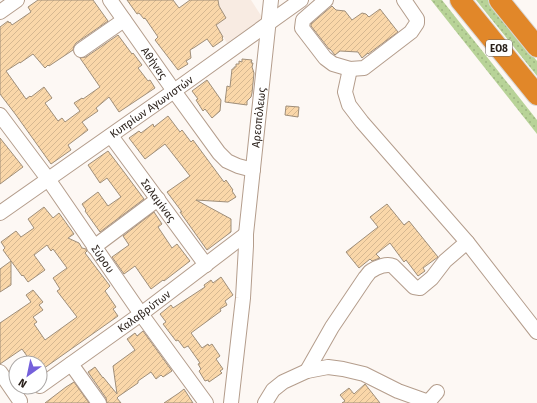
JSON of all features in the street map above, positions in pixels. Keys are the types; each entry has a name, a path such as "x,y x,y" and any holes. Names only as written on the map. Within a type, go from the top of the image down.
{"highway":[{"name":"ΕΟ8","path":"460,0 537,96"},
{"name":"ΕΟ8","path":"499,0 537,47"}],"street":[{"path":"0,12 17,0"},
{"name":"Αθήνας","path":"110,0 219,152 227,161 253,170"},
{"name":"Αρεοπόλεως","path":"231,403 243,298 246,234 271,0"},
{"name":"Κυπρίων Αγωνιστών","path":"0,213 302,0"},
{"path":"326,0 303,20 302,28 325,58 333,64 350,69 364,68 411,32 418,19 404,0"},
{"path":"81,50 124,20"},
{"path":"350,69 345,92 349,105 362,122 467,242 537,332"},
{"name":"Σύρου","path":"0,115 48,180 141,314 206,403"},
{"name":"Σαλαμίνας","path":"111,136 206,265"},
{"path":"94,247 158,199"},
{"name":"Καλαβρύτων","path":"48,381 141,314 246,234"},
{"path":"307,371 332,327 371,271 380,266 390,264 414,287 420,288 432,278 445,261 467,242"},
{"path":"71,364 99,403"},
{"path":"265,403 273,390 283,382 307,371 328,367 364,374 398,391 426,401 430,400 436,392"},
{"path":"0,372 19,402"},
{"name":"Καλαβρύτων","path":"19,402 29,395"}],"shaded area":[{"path":"200,0 251,0 262,17 260,20 227,43"}],"green space":[{"path":"431,0 442,0 537,120 537,134"},
{"path":"476,0 488,0 537,61 537,76"}],"building":[{"path":"38,0 93,0 108,21 76,43 73,50 45,68 33,54 6,71 26,99 44,87 52,98 45,103 58,121 62,118 65,122 80,111 74,103 82,98 83,99 100,87 80,58 86,57 118,35 142,65 138,68 148,81 150,80 155,88 119,112 109,97 96,108 98,111 82,122 88,130 68,145 71,150 51,164 0,94 0,27 8,21 12,25 31,12 28,7"},
{"path":"127,0 173,0 179,8 190,0 218,0 219,6 226,18 216,25 223,37 223,40 213,47 207,39 190,50 191,58 186,61 188,64 178,70 155,40 158,37 145,18 144,19 139,13 137,14"},
{"path":"332,6 336,10 345,11 352,20 362,13 369,17 380,9 398,32 362,58 358,52 340,51 335,55 311,26 311,24"},
{"path":"242,59 252,60 251,63 253,63 252,67 254,73 252,93 251,97 247,101 247,105 225,102 227,86 230,87 232,69 236,67 236,64 239,64 239,61 242,62"},
{"path":"207,80 221,100 220,111 212,118 205,109 203,111 196,100 198,99 192,91"},
{"path":"286,106 299,107 298,117 285,115"},
{"path":"168,116 180,132 182,130 191,142 193,140 224,182 226,180 236,197 228,202 196,200 231,219 231,232 207,250 167,192 190,176 165,144 145,159 129,138 139,131 141,133 153,124 154,127"},
{"path":"0,138 23,167 0,184"},
{"path":"108,151 144,199 100,232 85,211 86,210 82,204 98,192 108,206 121,197 107,178 100,183 88,165"},
{"path":"387,204 404,225 409,221 438,257 423,268 425,271 418,276 406,260 404,262 390,243 376,254 380,258 372,261 370,259 359,268 346,252 378,227 370,217"},
{"path":"44,207 53,218 59,213 74,234 68,238 79,243 82,248 86,249 87,251 85,253 110,286 105,291 116,307 113,309 118,316 48,365 48,355 26,355 22,349 13,355 8,355 8,359 0,364 0,323 31,302 26,295 33,290 43,302 39,305 43,310 33,317 37,322 34,324 45,340 77,317 57,291 60,289 53,278 67,268 53,249 51,251 47,245 34,255 45,270 28,282 3,250 5,248 1,242 16,231 21,237 34,228 28,219"},
{"path":"154,212 162,224 158,227 172,248 177,244 190,261 151,289 135,266 124,274 112,257 129,245 123,236"},
{"path":"11,261 11,285 0,292 0,269"},
{"path":"221,277 233,295 225,301 227,305 220,309 221,311 191,333 202,348 208,344 209,346 212,344 220,356 216,359 223,369 220,371 222,373 209,382 208,380 205,381 199,371 201,369 198,364 200,363 188,346 184,348 178,340 176,341 163,324 166,322 160,314 171,305 173,308 205,287 204,285 211,280 213,283"},
{"path":"143,331 172,371 163,377 161,375 156,379 151,372 117,398 121,403 107,403 106,398 88,372 95,367 117,394 113,366 135,350 127,339 135,333 137,336"},
{"path":"74,382 89,403 45,403 66,387"},
{"path":"365,384 380,403 342,403 345,401 340,395 349,388 354,394"},
{"path":"184,389 193,403 164,403 179,393"}]}
